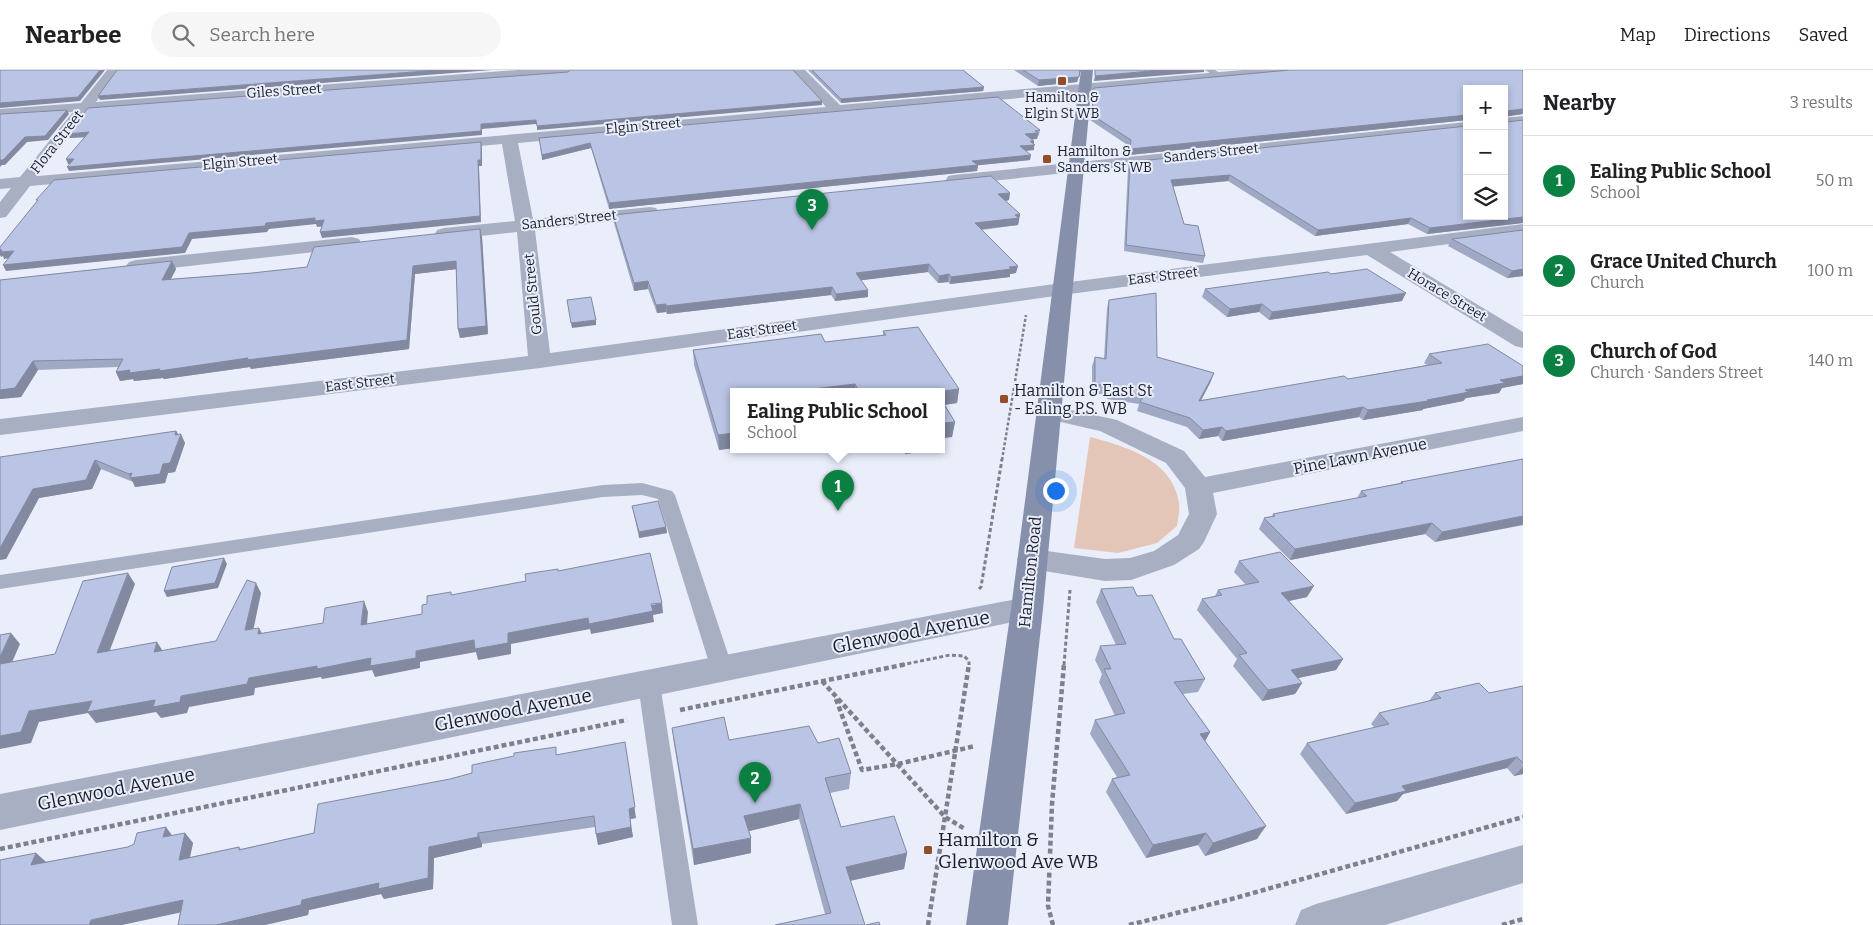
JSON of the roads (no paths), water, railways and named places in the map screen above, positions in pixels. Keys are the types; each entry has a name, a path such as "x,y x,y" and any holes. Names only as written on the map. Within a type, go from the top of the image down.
{"main road":[{"name":"Hamilton Road","path":"987,925 1027,609 1086,79"}],"street":[{"name":"Flora Street","path":"0,213 114,70"},
{"name":"Giles Street","path":"0,113 568,70"},
{"path":"798,70 836,110"},
{"name":"Elgin Street","path":"0,184 836,110 1086,79 1287,70"},
{"path":"1508,122 1523,120"},
{"name":"Sanders Street","path":"938,182 1463,126"},
{"name":"Gould Street","path":"509,138 525,225 540,361"},
{"name":"Sanders Street","path":"426,236 663,211"},
{"name":"East Street","path":"0,427 540,361 1062,289 1523,229"},
{"path":"119,268 366,242"},
{"name":"Horace Street","path":"1371,249 1523,342"},
{"path":"1032,559 1105,570 1131,569 1164,558 1189,542 1203,514 1198,487 1175,457 1108,425 1048,412"},
{"name":"Pine Lawn Avenue","path":"1198,487 1523,424"},
{"name":"Glenwood Avenue","path":"0,812 652,699 722,669 1027,609"},
{"path":"1316,925 1523,864"}],"lane":[{"path":"0,582 603,491 642,488 666,495 722,669"},
{"path":"652,699 685,925"}],"place":[{"name":"Hamilton & Elgin St WB","path":"1062,81"},
{"name":"Hamilton & Sanders St WB","path":"1047,159"},
{"name":"Church of God","path":"812,230"},
{"name":"Hamilton & East St - Ealing P.S. WB","path":"1004,399"},
{"name":"Ealing Public School","path":"838,511"},
{"name":"Grace United Church","path":"755,803"},
{"name":"Hamilton & Glenwood Ave WB","path":"928,850"}]}
